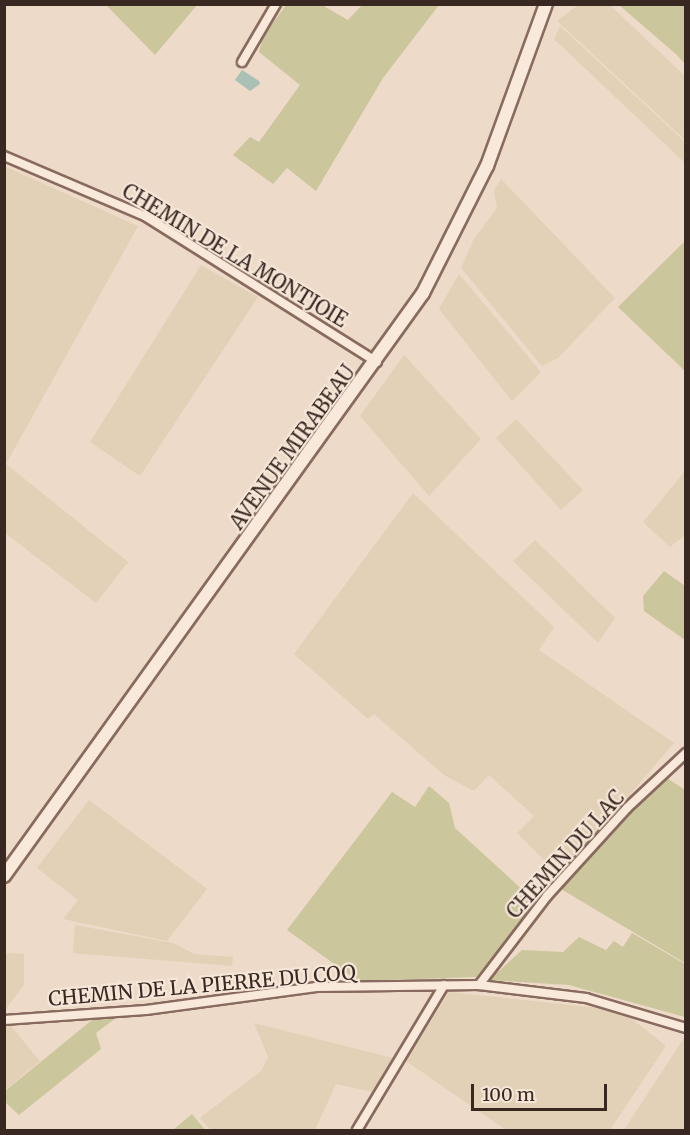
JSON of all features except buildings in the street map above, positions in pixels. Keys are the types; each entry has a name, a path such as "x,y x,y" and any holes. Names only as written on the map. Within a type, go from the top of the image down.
{"main road":[{"name":"AVENUE MIRABEAU","path":"4,876 377,362 462,221 546,4"}],"street":[{"path":"242,62 276,4"},
{"name":"CHEMIN DE LA MONTJOIE","path":"4,156 145,216 377,362"},
{"name":"CHEMIN DU LAC","path":"479,985 548,896 627,808 686,753"},
{"path":"357,1131 444,985"},
{"name":"CHEMIN DE LA PIERRE DU COQ","path":"4,1020 146,1010 316,987 479,985 586,998 686,1028"}],"shaded area":[{"path":"287,4 322,5 348,20 362,5 439,5 383,78 316,191 287,168 273,184 233,155 250,137 259,142 300,85 259,52 263,36"},
{"path":"106,5 197,5 155,55"},
{"path":"578,5 610,5 685,76 685,140 557,21"},
{"path":"619,5 685,5 685,64 677,55"},
{"path":"560,26 685,142 685,163 554,39"},
{"path":"242,70 260,84 250,91 235,80"},
{"path":"4,166 138,226 6,464 128,562 96,603 5,533"},
{"path":"501,179 615,298 558,358 542,366 461,268 474,239 497,208 494,191"},
{"path":"685,241 685,371 618,307"},
{"path":"201,265 258,297 140,476 90,442"},
{"path":"459,274 541,372 512,401 439,309"},
{"path":"404,355 481,439 429,496 360,416"},
{"path":"516,419 583,490 561,510 496,438"},
{"path":"685,471 685,535 670,547 643,522"},
{"path":"413,493 554,627 539,650 674,743 560,876 517,833 534,816 489,775 474,791 444,775 374,714 368,719 294,654"},
{"path":"535,540 615,618 598,643 513,561"},
{"path":"664,571 685,586 685,640 644,611 643,596"},
{"path":"664,776 685,790 685,963 561,889"},
{"path":"429,786 449,803 455,828 537,903 476,977 358,981 287,930 392,792 415,807"},
{"path":"89,800 207,889 167,941 63,919 78,900 37,868"},
{"path":"75,925 173,943 195,954 233,957 232,966 73,953"},
{"path":"632,933 685,964 685,1017 569,985 489,980 522,950 563,952 579,937 606,950 614,941 623,947"},
{"path":"5,953 24,954 24,985 5,1010"},
{"path":"449,992 598,1008 632,1019 666,1046 610,1130 506,1130 406,1061"},
{"path":"121,1014 96,1033 101,1049 19,1115 5,1102 5,1091 97,1016"},
{"path":"254,1023 393,1058 373,1092 336,1084 315,1130 211,1130 200,1118 261,1071 268,1057"},
{"path":"9,1024 40,1061 5,1090 5,1025"},
{"path":"684,1038 685,1130 624,1130"},
{"path":"192,1114 205,1130 173,1130"}]}
